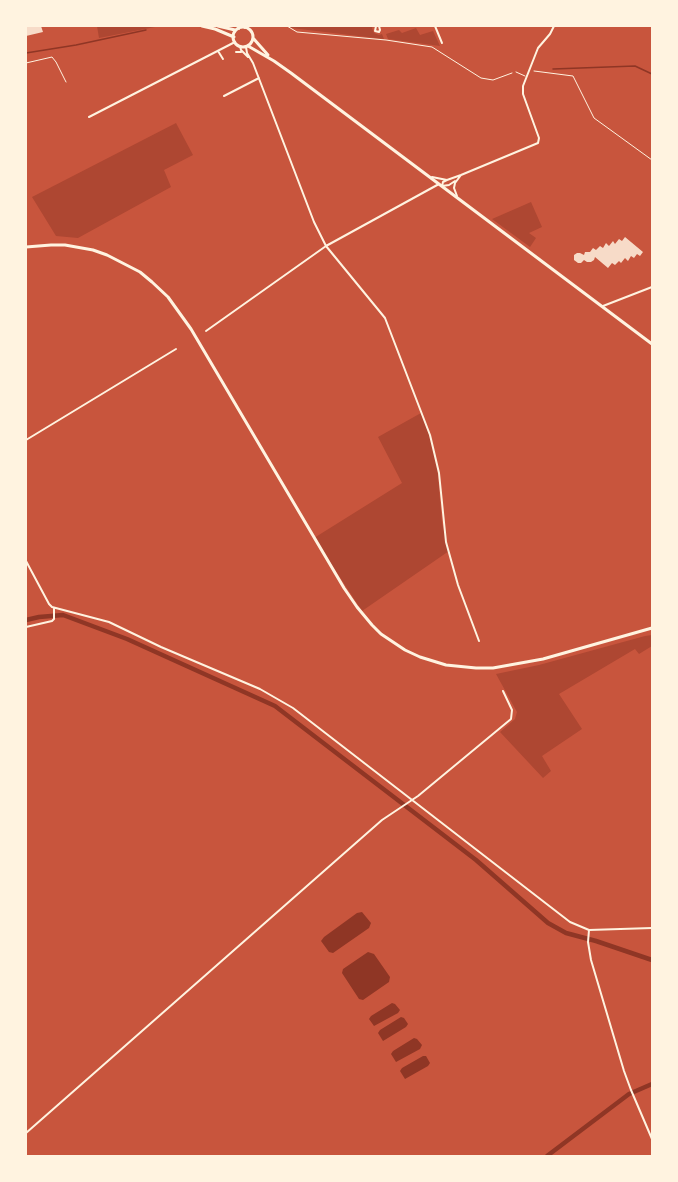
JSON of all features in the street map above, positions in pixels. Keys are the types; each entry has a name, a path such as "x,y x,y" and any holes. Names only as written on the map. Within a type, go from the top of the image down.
{"main road":[{"path":"202,26 234,37"},
{"path":"218,26 250,31 259,47 274,61 652,344"},
{"path":"240,28 234,37 241,49 252,42 253,38"},
{"path":"247,46 274,61"},
{"path":"26,247 65,245 108,255 140,272 168,297 191,329 350,597 372,625 405,650 446,665 493,668 543,659 652,628"}],"street":[{"path":"435,26 442,43"},
{"path":"206,331 326,246 447,180 538,143 539,138 523,94 523,86 538,48 554,26"},
{"path":"89,117 235,42"},
{"path":"247,46 250,58"},
{"path":"236,52 241,52 241,49 254,63 314,222 326,246 385,318 430,435 439,473 446,542 458,585 479,641"},
{"path":"218,51 223,58"},
{"path":"224,96 259,78"},
{"path":"440,185 449,185 461,176"},
{"path":"430,177 447,180"},
{"path":"455,181 454,188 460,199"},
{"path":"603,306 652,287"},
{"path":"26,440 176,350"},
{"path":"26,561 49,604 54,608 110,622 161,647 271,694 293,708 570,922 589,930 652,928"},
{"path":"26,627 54,620 54,608"},
{"path":"26,1133 382,820 411,800 511,719 512,710 503,691"},
{"path":"589,930 591,960 631,1090 652,1139"}],"lane":[{"path":"516,72 526,77"}],"path":[{"path":"281,26 287,26 297,32 386,40 432,47 481,78 493,80 516,72"},
{"path":"26,63 52,57 66,82"},
{"path":"529,69 540,73 573,76 594,118 652,160"}],"shaded area":[{"path":"97,26 154,26 155,27 99,38"},
{"path":"290,26 373,26 374,33 382,34 384,39 291,28"},
{"path":"416,28 420,35 433,31 440,46 388,39 386,34 399,30 402,33"},
{"path":"176,123 193,155 164,170 171,187 78,238 56,236 32,197"},
{"path":"531,202 542,227 529,233 536,238 530,247 492,219"},
{"path":"421,413 433,445 437,464 442,523 449,551 362,611 314,538 402,483 378,437"},
{"path":"652,635 652,646 639,654 635,649 559,694 582,729 542,756 551,771 543,778 500,732 515,719 517,712 496,674"},
{"path":"362,912 371,923 369,928 333,953 329,952 321,941 324,937 357,913"},
{"path":"368,952 374,954 390,977 389,982 363,1000 359,999 342,973 343,969"},
{"path":"392,1003 400,1010 398,1013 374,1026 369,1019 371,1016"},
{"path":"401,1017 408,1024 406,1027 383,1041 378,1033 380,1030"},
{"path":"414,1038 422,1045 420,1049 396,1062 391,1054 393,1051"},
{"path":"426,1056 430,1063 428,1066 405,1079 400,1071 402,1068"}],"building":[{"path":"41,26 43,32 26,36 26,27"},
{"path":"625,237 643,252 640,256 637,254 634,258 631,256 628,261 625,258 621,263 619,261 615,265 612,263 608,268 595,257 591,262 584,260 578,263 574,260 574,255 577,253 584,255 593,248 596,250 600,246 603,248 606,243 609,246 613,241 615,244 619,239 622,241"}],"waterway":[{"path":"26,53 146,30"},
{"path":"553,69 635,66 652,74"},
{"path":"26,620 63,615 127,639 275,706 476,860 548,923 566,933 652,960"},
{"path":"547,1156 629,1094 652,1084"}]}
